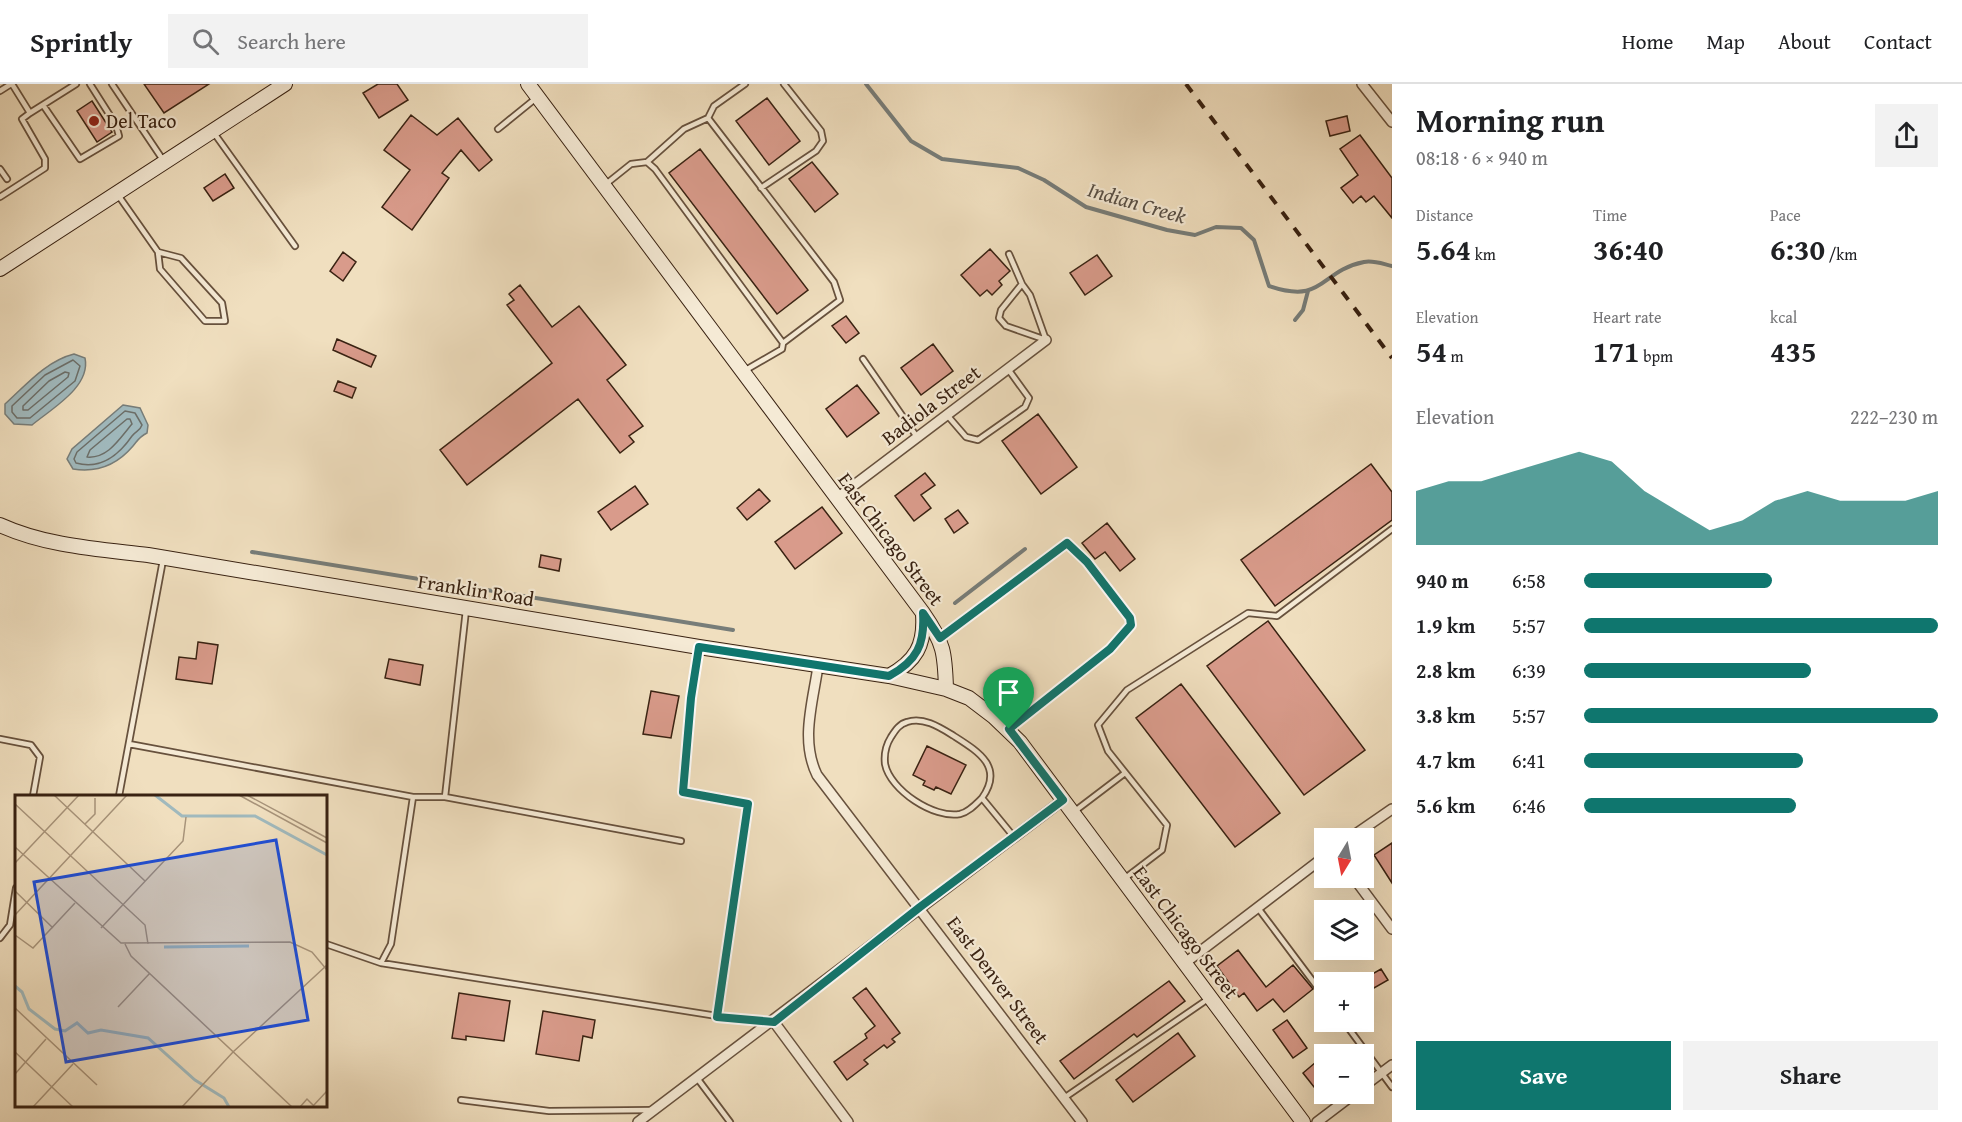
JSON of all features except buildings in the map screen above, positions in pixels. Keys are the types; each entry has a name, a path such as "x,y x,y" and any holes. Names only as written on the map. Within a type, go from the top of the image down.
{"street":[{"path":"0,269 285,84"},
{"name":"East Chicago Street","path":"528,84 923,613 940,638 945,658 946,689 969,699 1009,729 1303,1122"},
{"path":"1362,84 1392,122"},
{"name":"Badiola Street","path":"837,498 1046,340"},
{"name":"Franklin Road","path":"0,525 49,541 164,557 699,647 889,676 946,689"},
{"path":"889,676 903,668 921,644 924,635 923,613"},
{"name":"East Denver Street","path":"818,666 807,740 809,759 817,775 1082,1122"},
{"path":"638,1122 774,1022 920,907 1063,800"},
{"path":"1364,828 1392,809"},
{"path":"1185,963 1314,865"},
{"path":"1361,888 1392,929"},
{"path":"774,1022 848,1122"},
{"path":"1374,1078 1392,1065"},
{"path":"1317,1122 1341,1104"}],"lane":[{"path":"0,91 11,84 30,113"},
{"path":"0,197 45,168 45,159 22,119 76,84"},
{"path":"43,105 80,159 119,136 116,125 90,84"},
{"path":"112,84 164,162"},
{"path":"604,186 631,164 647,162 684,129 708,118 714,106 745,84"},
{"path":"761,188 816,151 823,141 821,131 784,84"},
{"path":"498,129 537,97"},
{"path":"708,118 834,282 840,300 783,344 782,349 743,372"},
{"path":"213,131 295,246"},
{"path":"647,162 783,344"},
{"path":"0,169 7,179"},
{"path":"117,193 158,252 160,268 205,321 225,321 222,303 181,258 158,252"},
{"path":"1009,254 1022,285 1030,295 1046,340"},
{"path":"1022,285 1001,310 999,318 1006,326 1046,340"},
{"path":"863,359 917,437"},
{"path":"947,415 966,437 978,440 1025,407 1029,398 1008,369"},
{"path":"1123,880 1162,850 1167,825 1108,751 1098,724 1127,690 1248,613 1277,616 1392,529"},
{"path":"940,638 1067,543 1087,562 1130,618 1131,625 1127,632 1110,649 1009,729"},
{"path":"118,795 164,557"},
{"path":"445,797 466,608"},
{"path":"699,647 691,698 683,792 748,804 717,1017"},
{"path":"907,722 936,725 980,752 991,776 990,788 982,798 961,814 949,814 936,811 896,785 889,775 885,753 888,742 897,728 907,722"},
{"path":"0,739 31,745 40,757 33,795"},
{"path":"129,744 412,796 445,797 681,841"},
{"path":"1072,813 1125,773"},
{"path":"381,963 391,944 412,796"},
{"path":"982,798 1014,837"},
{"path":"0,938 10,925 15,894"},
{"path":"1258,908 1314,983"},
{"path":"327,944 381,963 717,1017 774,1022"},
{"path":"1064,1098 1210,998"},
{"path":"1352,1032 1392,1087"},
{"path":"697,1078 730,1122"},
{"path":"461,1100 549,1111 654,1110"}],"water":[{"path":"74,354 85,358 85,369 76,388 32,425 14,424 5,414 5,404 45,368"},
{"path":"123,405 140,408 148,425 147,433 114,463 91,470 73,469 67,459 72,449"}],"waterway":[{"name":"Indian Creek","path":"866,84 911,141 942,159 1018,168 1044,180 1086,207 1167,230 1195,235 1216,227 1241,228 1254,240 1269,286 1301,292 1312,289 1349,266 1364,262 1392,266"},
{"path":"1295,320 1303,310 1308,291"},
{"path":"955,603 1025,549"},
{"path":"252,552 733,630"}],"railway":[{"path":"1186,84 1392,358"}],"place":[{"name":"Del Taco","path":"94,121"}],"route":[{"path":"1067,543 1072,545 1087,562 1130,618 1131,625 1110,649 1026,713 1009,729 1063,800 920,907 774,1022 717,1017 748,804 683,792 691,698 699,647 889,676 903,668 921,644 924,635 923,613 940,638 1067,543"}]}
